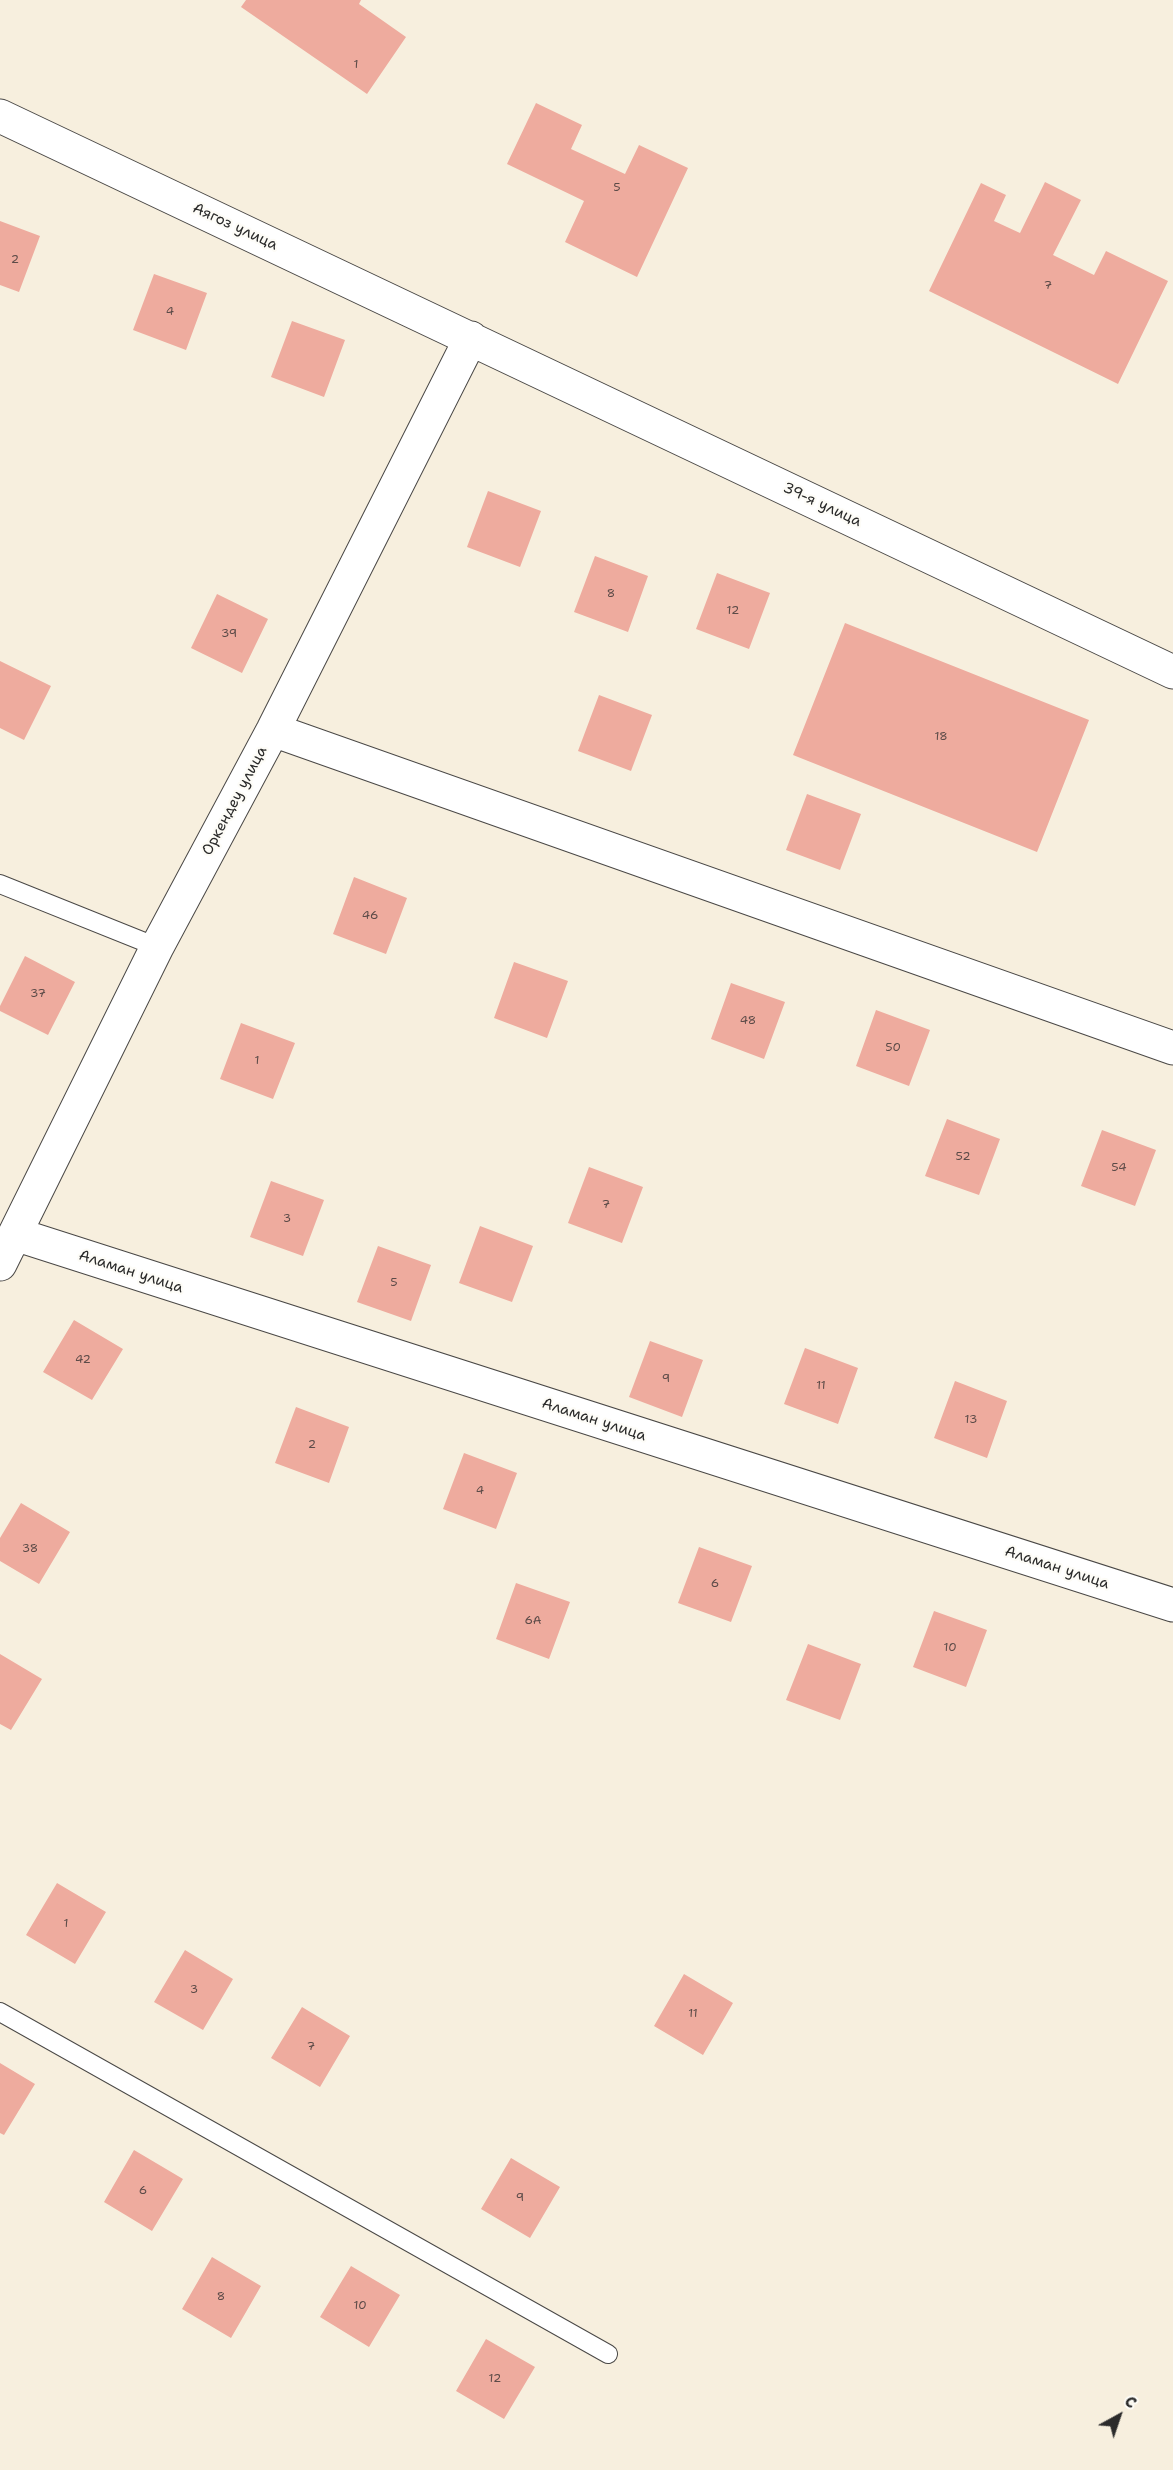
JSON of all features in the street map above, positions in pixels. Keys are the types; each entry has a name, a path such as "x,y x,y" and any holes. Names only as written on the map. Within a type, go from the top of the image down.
{"street":[{"name":"Аягоз улица","path":"0,116 471,338"},
{"name":"39-я улица","path":"471,338 1173,672"},
{"name":"Оркендеу улица","path":"0,1264 157,947 273,730 471,338"},
{"path":"273,730 1173,1048"},
{"name":"Аламан улица","path":"15,1234 1173,1605"}],"lane":[{"path":"0,885 157,947"},
{"path":"0,2012 608,2354"}],"building":[{"path":"246,0 361,0 359,4 406,37 367,94 241,7"},
{"path":"536,103 582,125 571,149 625,174 639,145 688,168 637,277 565,242 584,201 507,164"},
{"path":"1045,182 1081,200 1053,255 1094,275 1106,251 1168,281 1118,384 929,291 981,183 1006,195 994,221 1020,233"},
{"path":"0,221 40,236 19,292 0,285"},
{"path":"154,274 207,293 186,350 133,330"},
{"path":"292,321 345,340 324,397 271,377"},
{"path":"488,491 541,511 520,567 467,547"},
{"path":"595,556 648,576 628,632 574,612"},
{"path":"717,573 770,593 749,649 696,629"},
{"path":"217,594 268,619 242,673 191,648"},
{"path":"845,623 1089,720 1037,852 793,755"},
{"path":"0,661 51,686 24,740 0,728"},
{"path":"599,695 652,715 631,771 578,751"},
{"path":"807,794 861,814 840,870 786,850"},
{"path":"354,877 407,898 386,954 333,934"},
{"path":"25,956 75,982 48,1035 0,1011 0,1006"},
{"path":"514,962 568,981 547,1038 494,1018"},
{"path":"731,983 785,1002 764,1059 711,1039"},
{"path":"876,1010 930,1030 909,1086 856,1066"},
{"path":"241,1023 295,1043 273,1099 220,1079"},
{"path":"947,1119 1000,1139 979,1195 925,1176"},
{"path":"1102,1130 1156,1150 1135,1206 1081,1186"},
{"path":"589,1167 643,1187 622,1243 568,1223"},
{"path":"271,1181 324,1200 303,1256 250,1237"},
{"path":"480,1226 533,1246 512,1302 459,1283"},
{"path":"378,1246 431,1265 411,1321 357,1302"},
{"path":"74,1320 123,1349 92,1400 43,1372"},
{"path":"650,1341 703,1360 682,1417 629,1397"},
{"path":"805,1348 858,1368 838,1424 784,1404"},
{"path":"955,1381 1007,1401 987,1458 934,1438"},
{"path":"296,1407 349,1427 329,1483 275,1463"},
{"path":"464,1453 517,1473 496,1529 443,1509"},
{"path":"21,1503 70,1532 39,1584 0,1561 0,1538"},
{"path":"699,1547 752,1566 731,1622 678,1603"},
{"path":"516,1583 570,1602 549,1659 496,1639"},
{"path":"934,1611 987,1630 966,1687 913,1667"},
{"path":"808,1644 861,1664 840,1720 786,1700"},
{"path":"0,1654 42,1679 11,1730 0,1724"},
{"path":"57,1883 106,1912 75,1964 26,1935"},
{"path":"185,1950 233,1979 203,2030 154,2002"},
{"path":"684,1974 733,2003 703,2055 654,2026"},
{"path":"302,2007 350,2036 320,2087 271,2058"},
{"path":"0,2063 35,2084 4,2135 0,2133"},
{"path":"134,2150 183,2179 152,2231 104,2202"},
{"path":"511,2158 560,2187 530,2238 481,2209"},
{"path":"212,2257 261,2286 231,2338 182,2309"},
{"path":"351,2266 400,2295 369,2347 320,2317"},
{"path":"486,2339 535,2367 504,2419 456,2391"}]}
